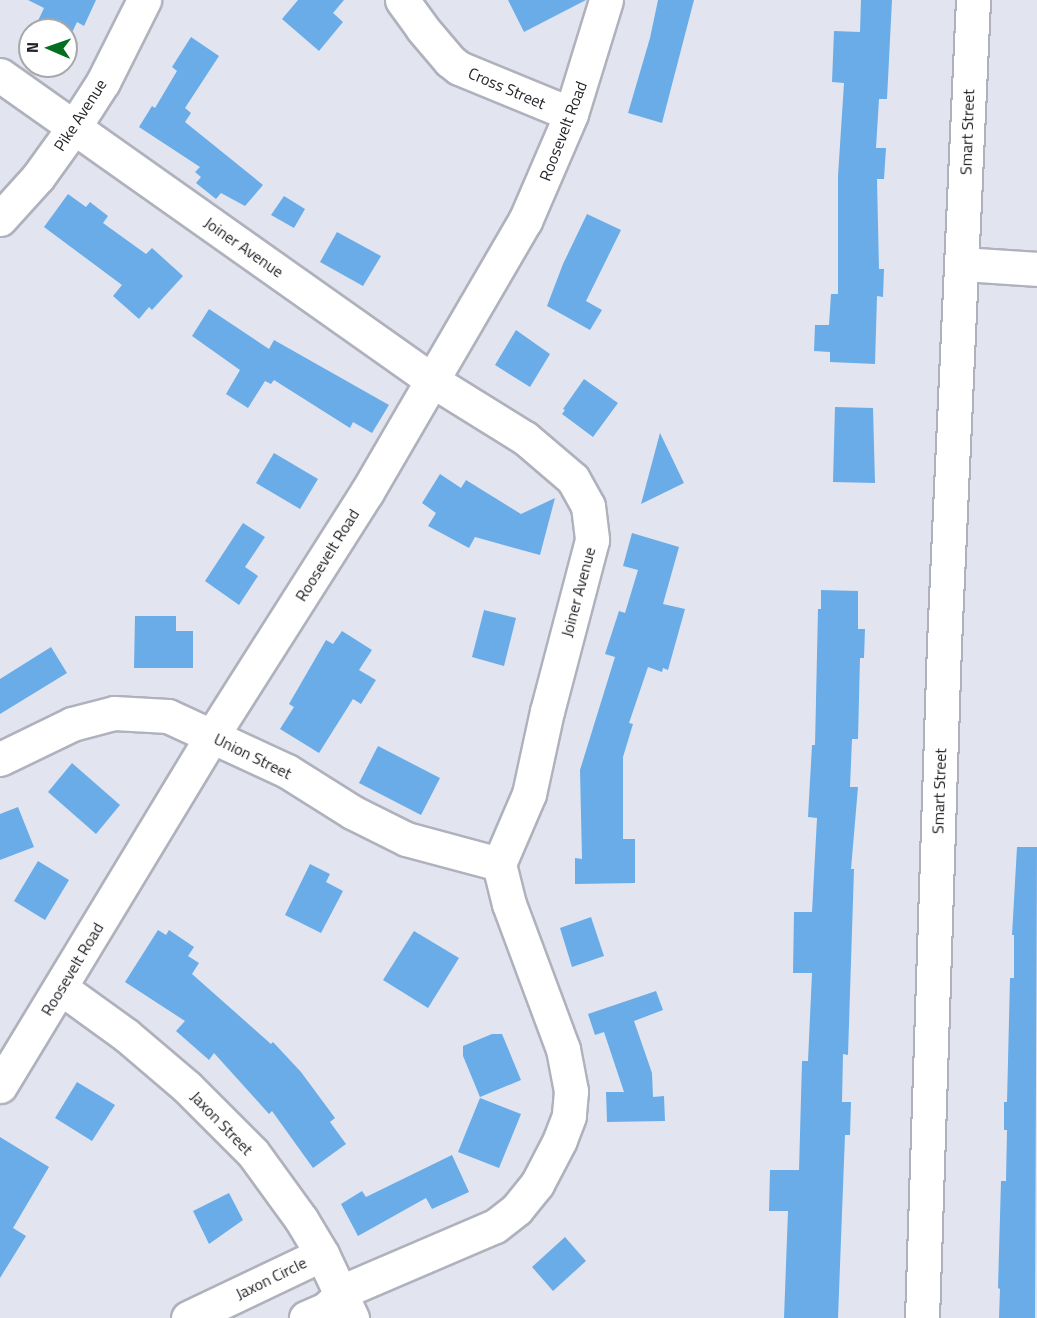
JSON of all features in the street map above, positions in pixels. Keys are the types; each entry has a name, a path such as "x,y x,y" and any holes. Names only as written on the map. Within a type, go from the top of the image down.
{"street":[{"name":"Pike Avenue","path":"0,219 38,177 74,127 103,82 144,0"},
{"name":"Cross Street","path":"402,0 422,28 459,68 570,114"},
{"name":"Roosevelt Road","path":"0,1086 212,736 367,492 525,221 570,114 606,0"},
{"name":"Smart Street","path":"922,1318 944,656 973,0"},
{"name":"Joiner Avenue","path":"0,75 433,381 525,438 573,479 588,506 592,540 547,711 529,794 499,864"},
{"path":"962,264 1037,269"},
{"name":"Union Street","path":"0,759 72,724 114,713 168,716 286,771 352,812 406,839 499,864"},
{"path":"306,1318 326,1309 346,1306 401,1265 495,1226 517,1209 537,1184 561,1140 568,1116 571,1091 563,1049 509,904 499,864"},
{"name":"Jaxon Street","path":"61,988 126,1035 187,1087 253,1153 302,1219 322,1254 346,1306"},
{"name":"Jaxon Circle","path":"188,1318 322,1254"}],"building":[{"path":"28,0 96,0 84,26 78,23 78,18 39,18 44,8"},
{"path":"298,0 344,0 333,13 343,22 319,51 282,19"},
{"path":"508,0 586,0 524,32"},
{"path":"658,0 694,0 662,123 628,113 650,38"},
{"path":"861,0 892,0 887,99 879,99 876,148 886,148 884,179 877,179 879,269 884,269 883,297 877,296 875,364 830,362 830,352 814,351 815,325 829,325 831,294 838,294 838,176 844,83 832,82 834,31 860,32"},
{"path":"191,37 219,56 185,108 191,113 185,122 263,185 245,206 221,193 216,199 196,183 201,177 195,172 200,167 139,127 152,106 155,108 177,71 172,67"},
{"path":"68,194 86,207 90,202 108,216 103,223 146,254 152,248 183,276 152,310 149,307 139,319 113,296 122,285 44,227"},
{"path":"284,196 305,209 294,228 271,215"},
{"path":"587,214 621,230 586,301 602,310 590,330 547,306 563,264"},
{"path":"337,232 381,256 363,286 320,262"},
{"path":"209,309 269,349 274,340 389,405 372,433 353,422 350,428 274,380 271,384 265,381 248,408 226,394 240,370 192,336"},
{"path":"516,330 550,354 530,387 495,365"},
{"path":"584,379 618,403 593,437 562,414 565,410 563,409"},
{"path":"835,407 873,408 875,483 833,482"},
{"path":"660,433 684,483 641,504"},
{"path":"274,453 318,479 300,509 256,483"},
{"path":"440,474 461,488 466,480 521,514 555,498 540,555 475,537 469,548 428,526 436,513 422,503"},
{"path":"243,523 265,537 245,567 258,576 239,605 205,581"},
{"path":"632,533 679,547 663,604 685,609 668,670 663,668 662,672 648,667 629,723 633,724 623,757 623,839 635,839 635,883 575,884 575,858 582,859 580,770 615,657 605,654 619,611 625,613 638,570 623,566"},
{"path":"821,590 858,591 858,629 865,629 864,658 860,658 858,739 852,739 850,787 858,787 851,869 854,869 848,1055 843,1054 842,1102 851,1102 850,1135 845,1135 838,1318 784,1318 788,1211 769,1211 770,1170 799,1170 802,1061 808,1061 812,973 793,973 794,912 812,912 817,818 808,817 812,745 815,745 818,609 821,609"},
{"path":"484,610 516,618 504,666 472,657"},
{"path":"135,616 176,616 176,631 193,631 193,668 134,668"},
{"path":"342,631 372,650 359,670 376,680 361,704 353,699 319,753 280,729 294,707 289,704 326,640 333,644"},
{"path":"51,647 67,673 0,714 0,679"},
{"path":"378,746 440,778 421,815 359,783"},
{"path":"72,763 120,805 96,834 48,792"},
{"path":"18,807 34,847 0,860 0,814"},
{"path":"1017,847 1037,847 1035,1318 999,1318 1001,1181 1006,1181 1007,1130 1004,1130 1004,1102 1007,1102 1010,978 1014,978 1014,935 1012,935"},
{"path":"38,861 69,880 45,920 14,901"},
{"path":"310,864 330,874 326,882 343,891 321,933 285,915"},
{"path":"591,917 604,956 572,967 560,928"},
{"path":"158,930 166,935 169,930 194,947 188,956 199,963 192,974 271,1044 273,1042 301,1072 335,1118 330,1122 346,1144 313,1168 272,1111 269,1114 214,1053 209,1060 176,1031 185,1021 125,982"},
{"path":"414,931 459,958 428,1008 383,980"},
{"path":"656,991 663,1010 634,1021 652,1073 653,1097 664,1096 665,1121 607,1122 606,1092 624,1092 604,1032 595,1035 588,1014"},
{"path":"492,1034 502,1034 521,1080 480,1097 463,1056 463,1046"},
{"path":"77,1082 115,1105 92,1141 55,1118"},
{"path":"480,1098 521,1114 499,1168 458,1152"},
{"path":"0,1137 49,1167 13,1228 26,1236 0,1278"},
{"path":"452,1155 469,1192 432,1209 426,1198 358,1236 341,1204 362,1191 366,1197"},
{"path":"229,1193 243,1220 209,1244 193,1211"},
{"path":"565,1237 586,1261 553,1291 532,1267"}]}
